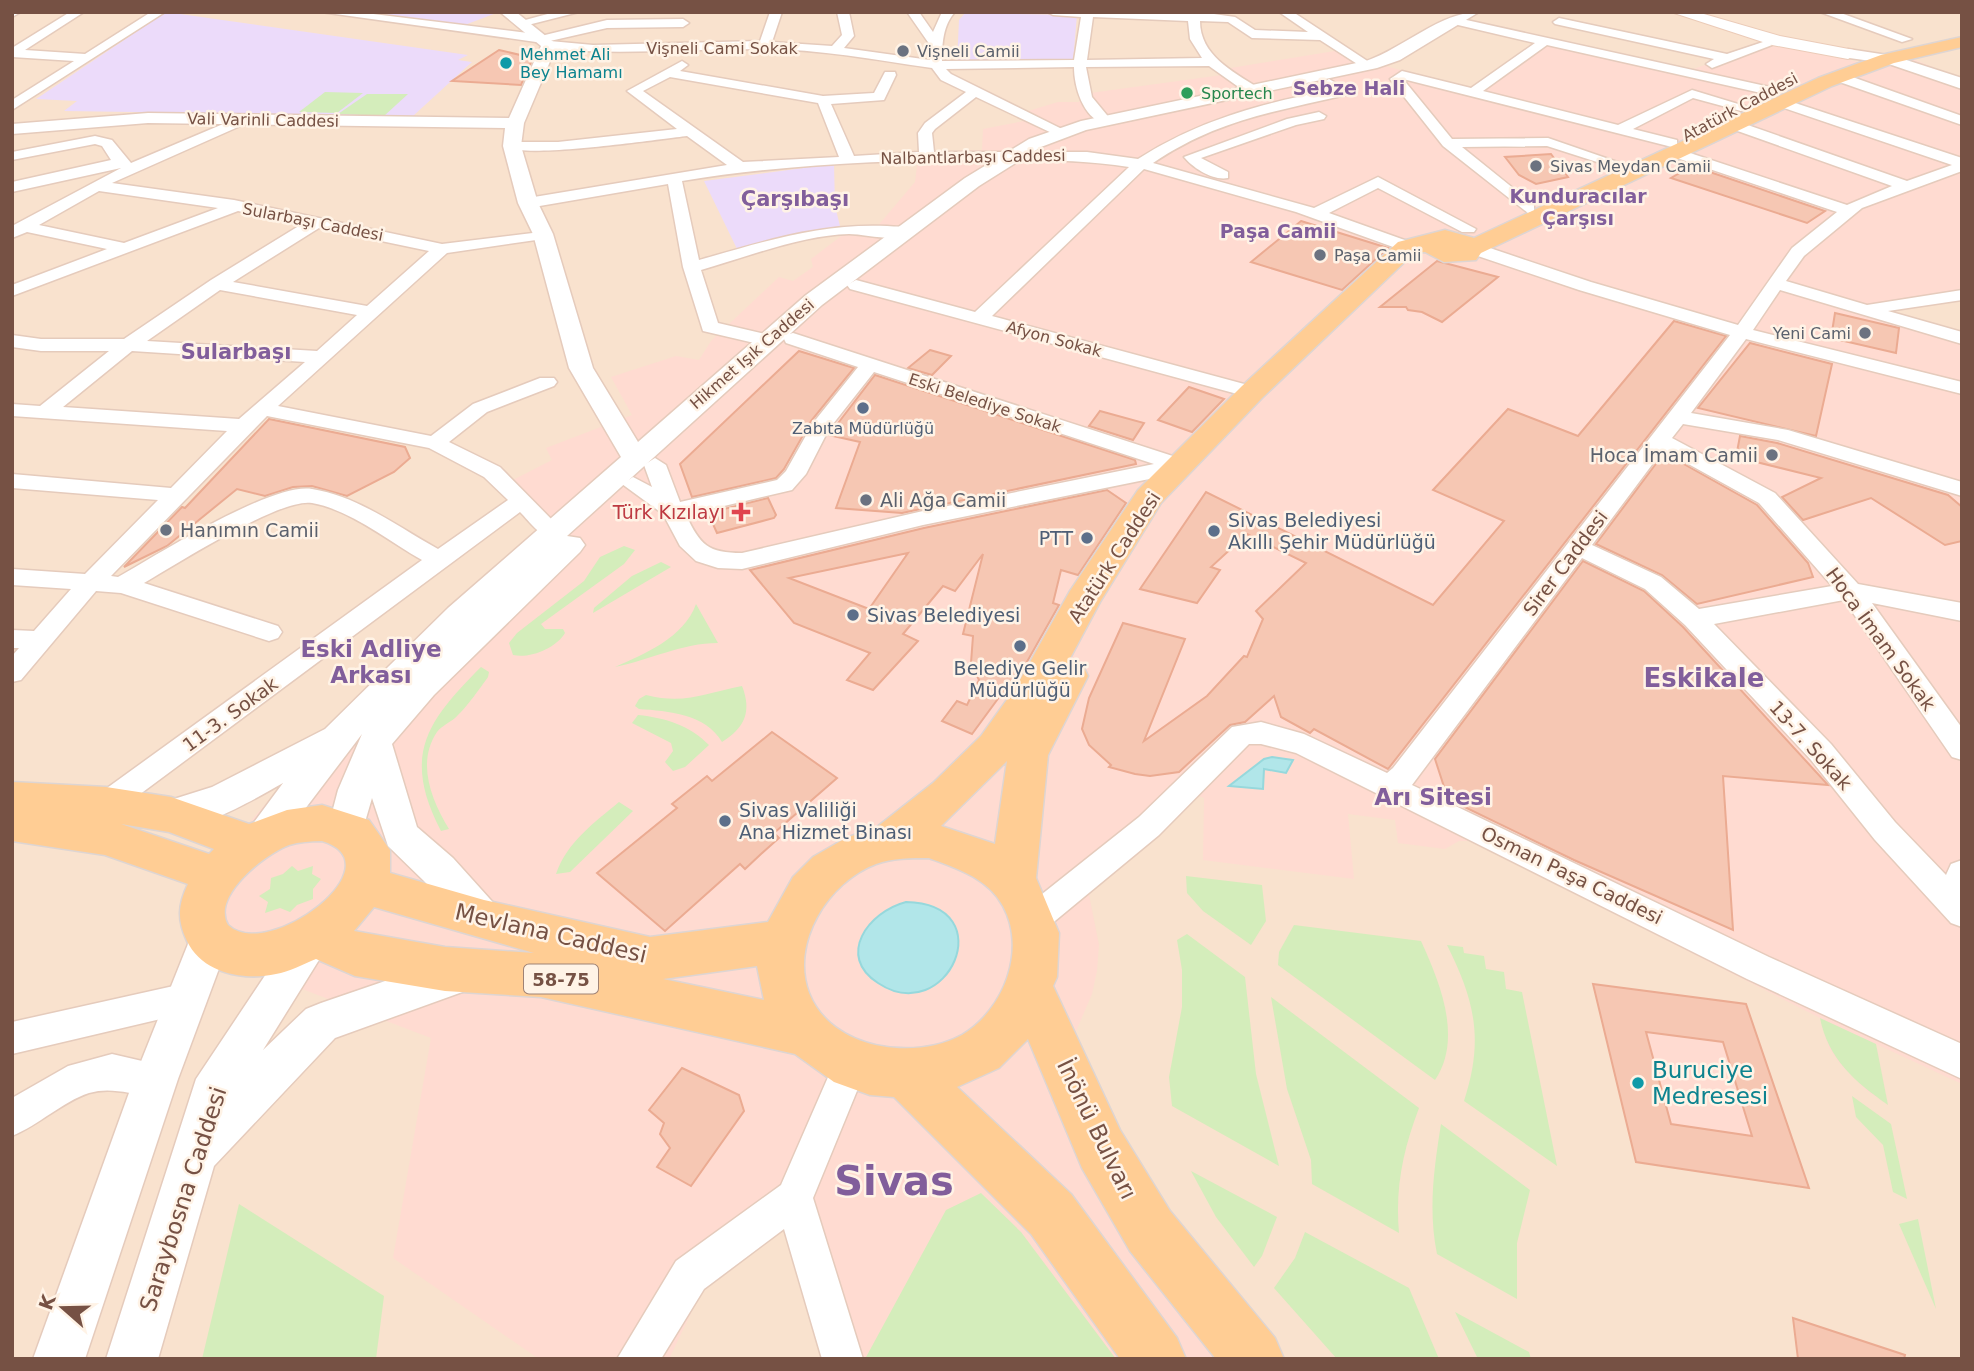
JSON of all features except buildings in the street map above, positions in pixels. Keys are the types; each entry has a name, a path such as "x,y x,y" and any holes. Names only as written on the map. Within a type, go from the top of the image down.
{"main road":[{"path":"1679,12 1842,66"},
{"name":"Atatürk Caddesi","path":"890,842 948,796 995,747 1030,697 1083,600 1149,497 1252,392 1446,245 1674,148 1842,66 1911,46 1958,39"},
{"path":"1772,43 1842,66"},
{"name":"Atatürk Caddesi","path":"1842,66 1888,59 1911,46"},
{"name":"Atatürk Caddesi","path":"1013,880 1028,755 1125,567 1165,502 1212,449 1351,316 1419,260 1446,245 1622,166 1674,148"},
{"path":"12,799 106,804 170,815 256,842"},
{"path":"12,823 106,837 218,876"},
{"path":"322,823 347,828 361,839 367,850 369,864 364,885 344,915 314,937 285,951 254,956 229,952 210,939 204,928 205,898 218,876 256,842 304,824 322,823"},
{"path":"929,840 965,849 1013,880 1033,920 1038,943 1031,990 1009,1027 974,1055 930,1072 878,1072 850,1064 827,1051 807,1033 786,998 780,960 782,942 796,906 821,876 853,854 890,842 929,840"},
{"name":"Mevlana Caddesi","path":"364,885 599,950 650,959 782,942"},
{"name":"Mevlana Caddesi","path":"314,937 355,955 472,971 541,975 807,1033"},
{"name":"İnönü Bulvarı","path":"1031,990 1101,1149 1150,1231 1254,1359"},
{"path":"907,1074 1051,1214 1156,1359"}],"street":[{"path":"12,53 78,12"},
{"path":"12,106 159,12"},
{"name":"Vişneli Cami Sokak","path":"327,12 593,48 765,45 835,50 936,65 1209,62"},
{"path":"508,12 542,41"},
{"path":"520,23 573,12"},
{"path":"765,45 776,12"},
{"path":"835,50 848,36 843,12"},
{"path":"913,12 936,45"},
{"path":"949,12 943,19 936,45 936,65 946,77 1061,132"},
{"path":"1053,12 1071,12 1087,19 1231,19 1252,34 1322,36"},
{"path":"1290,15 1313,12"},
{"path":"1381,72 1387,61 1467,18 1488,12"},
{"path":"1529,38 1577,12"},
{"path":"1826,12 1911,46 1962,75"},
{"path":"1290,15 1381,72 1448,143 1528,208"},
{"path":"1591,15 1732,56"},
{"path":"542,41 607,24 685,17 687,46 694,62 634,91 740,167"},
{"path":"1467,18 1529,38 1690,73 1777,97 1962,164"},
{"path":"1381,72 1417,53 1467,18"},
{"path":"1087,19 1077,64 1083,91 1093,111 1104,120"},
{"path":"1194,20 1209,62 1252,90"},
{"path":"1559,22 1732,56"},
{"path":"1958,39 1940,56 1962,75"},
{"path":"542,41 515,124 512,146 528,203 543,234 581,368 644,461 696,551 719,561 742,561 923,518 1178,466"},
{"path":"1474,92 1545,41"},
{"path":"1690,73 1772,43"},
{"path":"12,53 88,58"},
{"path":"1888,59 1962,84"},
{"path":"1842,66 1885,68 1944,77"},
{"path":"1842,66 1962,121"},
{"path":"669,72 823,100 879,97 884,74 946,77"},
{"path":"1381,72 1474,92 1620,130 1847,210"},
{"name":"Hikmet Işık Caddesi","path":"256,842 359,738 459,615 552,531 644,461 856,285 1026,155 1116,124 1381,72"},
{"name":"Hikmet Işık Caddesi","path":"347,828 356,790 359,738 422,686 633,484 644,461 767,340 842,277 904,232 1061,132 1104,120 1252,90 1381,72"},
{"path":"979,318 1141,163 1181,138 1266,107 1341,92 1329,83"},
{"path":"927,156 925,133 930,126 974,92"},
{"path":"1620,130 1692,94 1906,186"},
{"path":"823,100 848,160"},
{"path":"1319,116 1292,122 1191,157 1199,164 1308,212 1378,181 1446,245"},
{"name":"Vali Varinli Caddesi","path":"12,129 148,118 515,124"},
{"path":"12,187 125,165 242,120"},
{"path":"512,146 558,146 693,131"},
{"path":"12,156 94,140 107,143 125,165"},
{"path":"1448,143 1548,142 1622,166"},
{"name":"Nalbantlarbaşı Caddesi","path":"528,203 740,167 927,156 1087,156 1141,163 1308,212 1446,245 1572,282"},
{"name":"Sirer Caddesi","path":"1383,784 1399,781 1742,332 1798,252 1847,210 1962,164"},
{"path":"20,230 97,186 125,165"},
{"path":"674,177 692,267 710,327 767,340"},
{"path":"97,186 237,206"},
{"name":"Sularbaşı Caddesi","path":"12,291 130,249 237,206 319,221 442,249 543,234"},
{"path":"44,413 128,345 216,284 319,221"},
{"path":"692,267 791,240 847,229 904,232"},
{"path":"20,230 130,249"},
{"path":"12,673 90,583 244,426 442,249"},
{"path":"1572,282 1742,332 1962,388"},
{"path":"216,284 370,312"},
{"path":"1777,284 1962,338"},
{"name":"Afyon Sokak","path":"856,285 1252,392"},
{"path":"1862,309 1962,295"},
{"name":"Eski Belediye Sokak","path":"793,339 1178,466"},
{"path":"12,341 41,345 128,345 321,357"},
{"path":"633,484 673,511 784,485 795,474 820,427 869,366"},
{"path":"435,443 480,408 547,382"},
{"path":"262,409 435,443 492,472 552,531"},
{"path":"12,410 244,426"},
{"path":"1678,416 1782,434 1962,489"},
{"name":"Hoca İmam Sokak","path":"1660,440 1713,466 1767,498 1850,591 1958,739"},
{"path":"12,481 175,495"},
{"path":"122,585 266,508 308,495 339,505 438,559"},
{"name":"11-3. Sokak","path":"106,804 320,649 438,559 523,500"},
{"name":"13-7. Sokak","path":"1578,547 1653,583 1694,619 1821,752 1885,831 1960,910"},
{"path":"12,577 122,585 269,632"},
{"path":"1694,619 1850,591 1962,612"},
{"path":"12,639 41,640"},
{"name":"Osman Paşa Caddesi","path":"1033,920 1149,826 1242,734 1285,738 1758,968 1962,1062"},
{"path":"170,815 223,799 292,764 359,738 401,835 439,870 484,920"},
{"path":"1960,910 1958,884 1962,873"},
{"name":"Saraybosna Caddesi","path":"132,1359 212,1095 238,1050 314,937"},
{"path":"59,1359 156,1079 210,939"},
{"path":"194,1157 247,1095 321,1023 472,971"},
{"path":"12,1038 187,999"},
{"path":"637,1359 690,1275 794,1198 850,1064"},
{"path":"12,1118 79,1078 112,1071 156,1079"},
{"path":"794,1198 843,1359"}],"shaded area":[{"name":"Sivas","path":"12,12 1962,12 1962,1359 12,1359"},
{"path":"166,12 468,55 458,60 472,62 413,116 64,111 77,101 36,99"},
{"path":"368,12 499,12 462,26"},
{"path":"965,13 1077,15 1073,62 957,62 959,20"},
{"path":"1545,40 1688,71 1772,41 1858,62 1893,51 1962,79 1962,300 1886,311 1962,336 1962,1084 1876,1044 1888,1105 1866,1090 1840,1064 1829,1048 1820,1018 1471,841 1459,841 1445,849 1398,843 1395,820 1348,814 1354,879 1203,860 1204,798 1189,792 1092,886 1089,895 1099,945 1097,971 1092,994 1068,1050 1262,1359 822,1359 786,1227 704,1286 669,1359 539,1359 393,1258 431,1038 189,946 194,887 336,722 540,528 499,487 552,460 546,448 632,415 611,377 676,356 699,360 711,341 779,277 793,281 813,267 811,259 853,227 876,228 915,182 919,152 982,150 983,129 1024,121 1025,112 1058,102 1079,102 1083,94 1222,75 1224,69 1347,49 1367,61 1470,89"},
{"path":"834,164 835,206 840,226 739,253 704,181"},
{"name":"Buruciye Medresesi","path":"1593,984 1746,1004 1809,1188 1636,1162"}],"green space":[{"path":"325,92 363,93 337,113 299,112"},
{"path":"367,94 408,94 384,116 338,114"},
{"path":"624,546 635,550 624,564 541,624 545,629 563,629 565,633 561,638 549,648 535,654 513,655 509,643 517,633 584,581 600,557"},
{"path":"661,562 671,567 593,613 594,608 632,576"},
{"path":"696,604 718,643 679,649 615,667 673,635 690,616"},
{"path":"481,667 489,672 488,677 461,712 437,732 428,756 427,769 432,794 449,829 441,831 429,805 423,781 422,761 426,742 446,705"},
{"path":"742,686 746,703 744,718 736,731 722,742 706,725 696,720 635,706 639,699 646,695 684,698"},
{"path":"638,715 677,724 709,745 685,767 673,771 665,762 673,751 671,743 632,723"},
{"path":"619,802 633,811 570,872 556,874 574,843"},
{"path":"292,866 298,871 313,866 312,874 321,879 313,889 313,899 297,905 290,912 280,908 265,913 268,902 259,896 270,889 271,878 283,874"},
{"path":"1186,876 1262,885 1266,921 1251,945 1203,911 1187,893"},
{"path":"1294,925 1421,941 1441,992 1448,1029 1443,1064 1435,1080 1278,965 1279,952"},
{"path":"1187,934 1245,977 1256,1074 1279,1166 1172,1106 1169,1077 1182,1007 1182,970 1177,940"},
{"path":"1447,945 1463,947 1464,953 1484,956 1486,969 1504,972 1506,989 1522,992 1557,1166 1464,1101 1474,1059 1474,1021 1464,984"},
{"path":"1271,997 1419,1108 1402,1169 1398,1200 1399,1233 1312,1184 1311,1160 1287,1089"},
{"path":"1820,1018 1876,1044 1888,1105 1854,1078 1836,1057 1829,1046"},
{"path":"1852,1096 1891,1124 1907,1199 1893,1192 1883,1145 1856,1117"},
{"path":"1441,1124 1530,1190 1517,1243 1517,1299 1437,1254 1432,1205"},
{"path":"1191,1171 1277,1217 1262,1256 1254,1267 1216,1217"},
{"path":"981,1193 1021,1232 1116,1359 865,1359 946,1210"},
{"path":"239,1204 384,1296 376,1359 202,1359"},
{"path":"1918,1219 1936,1309 1899,1224"},
{"path":"1305,1232 1409,1288 1439,1359 1337,1359 1274,1288 1295,1258"},
{"path":"1455,1312 1529,1352 1531,1359 1478,1359"}],"water":[{"path":"1272,757 1293,760 1286,773 1264,769 1263,789 1229,786 1264,759"},
{"path":"906,902 936,908 953,922 958,941 955,960 943,978 925,990 903,993 878,983 866,972 859,960 858,948 869,925 892,907"}],"place":[{"name":"Vişneli Camii","path":"903,51"},
{"name":"Mehmet Ali Bey Hamamı","path":"506,63"},
{"name":"Sportech","path":"1187,93"},
{"name":"Sivas Meydan Camii","path":"1536,166"},
{"name":"Paşa Camii","path":"1320,255"},
{"name":"Yeni Cami","path":"1865,333"},
{"name":"Zabıta Müdürlüğü","path":"863,408"},
{"name":"Hoca İmam Camii","path":"1772,455"},
{"name":"Ali Ağa Camii","path":"866,500"},
{"name":"Türk Kızılayı","path":"741,512"},
{"name":"Hanımın Camii","path":"166,530"},
{"name":"Sivas Belediyesi Akıllı Şehir Müdürlüğü","path":"1214,531"},
{"name":"PTT","path":"1087,538"},
{"name":"Sivas Belediyesi","path":"853,615"},
{"name":"Belediye Gelir Müdürlüğü","path":"1020,646"},
{"name":"Sivas Valiliği Ana Hizmet Binası","path":"725,821"},
{"name":"Buruciye Medresesi","path":"1638,1083"}],"district":[{"name":"Sebze Hali","path":"1349,88"},
{"name":"Çarşıbaşı","path":"795,199"},
{"name":"Kunduracılar Çarşısı","path":"1578,207"},
{"name":"Paşa Camii","path":"1278,231"},
{"name":"Sularbaşı","path":"236,352"},
{"name":"Eski Adliye Arkası","path":"371,662"},
{"name":"Eskikale","path":"1704,678"},
{"name":"Arı Sitesi","path":"1433,797"},
{"name":"Sivas","path":"894,1181"}]}
